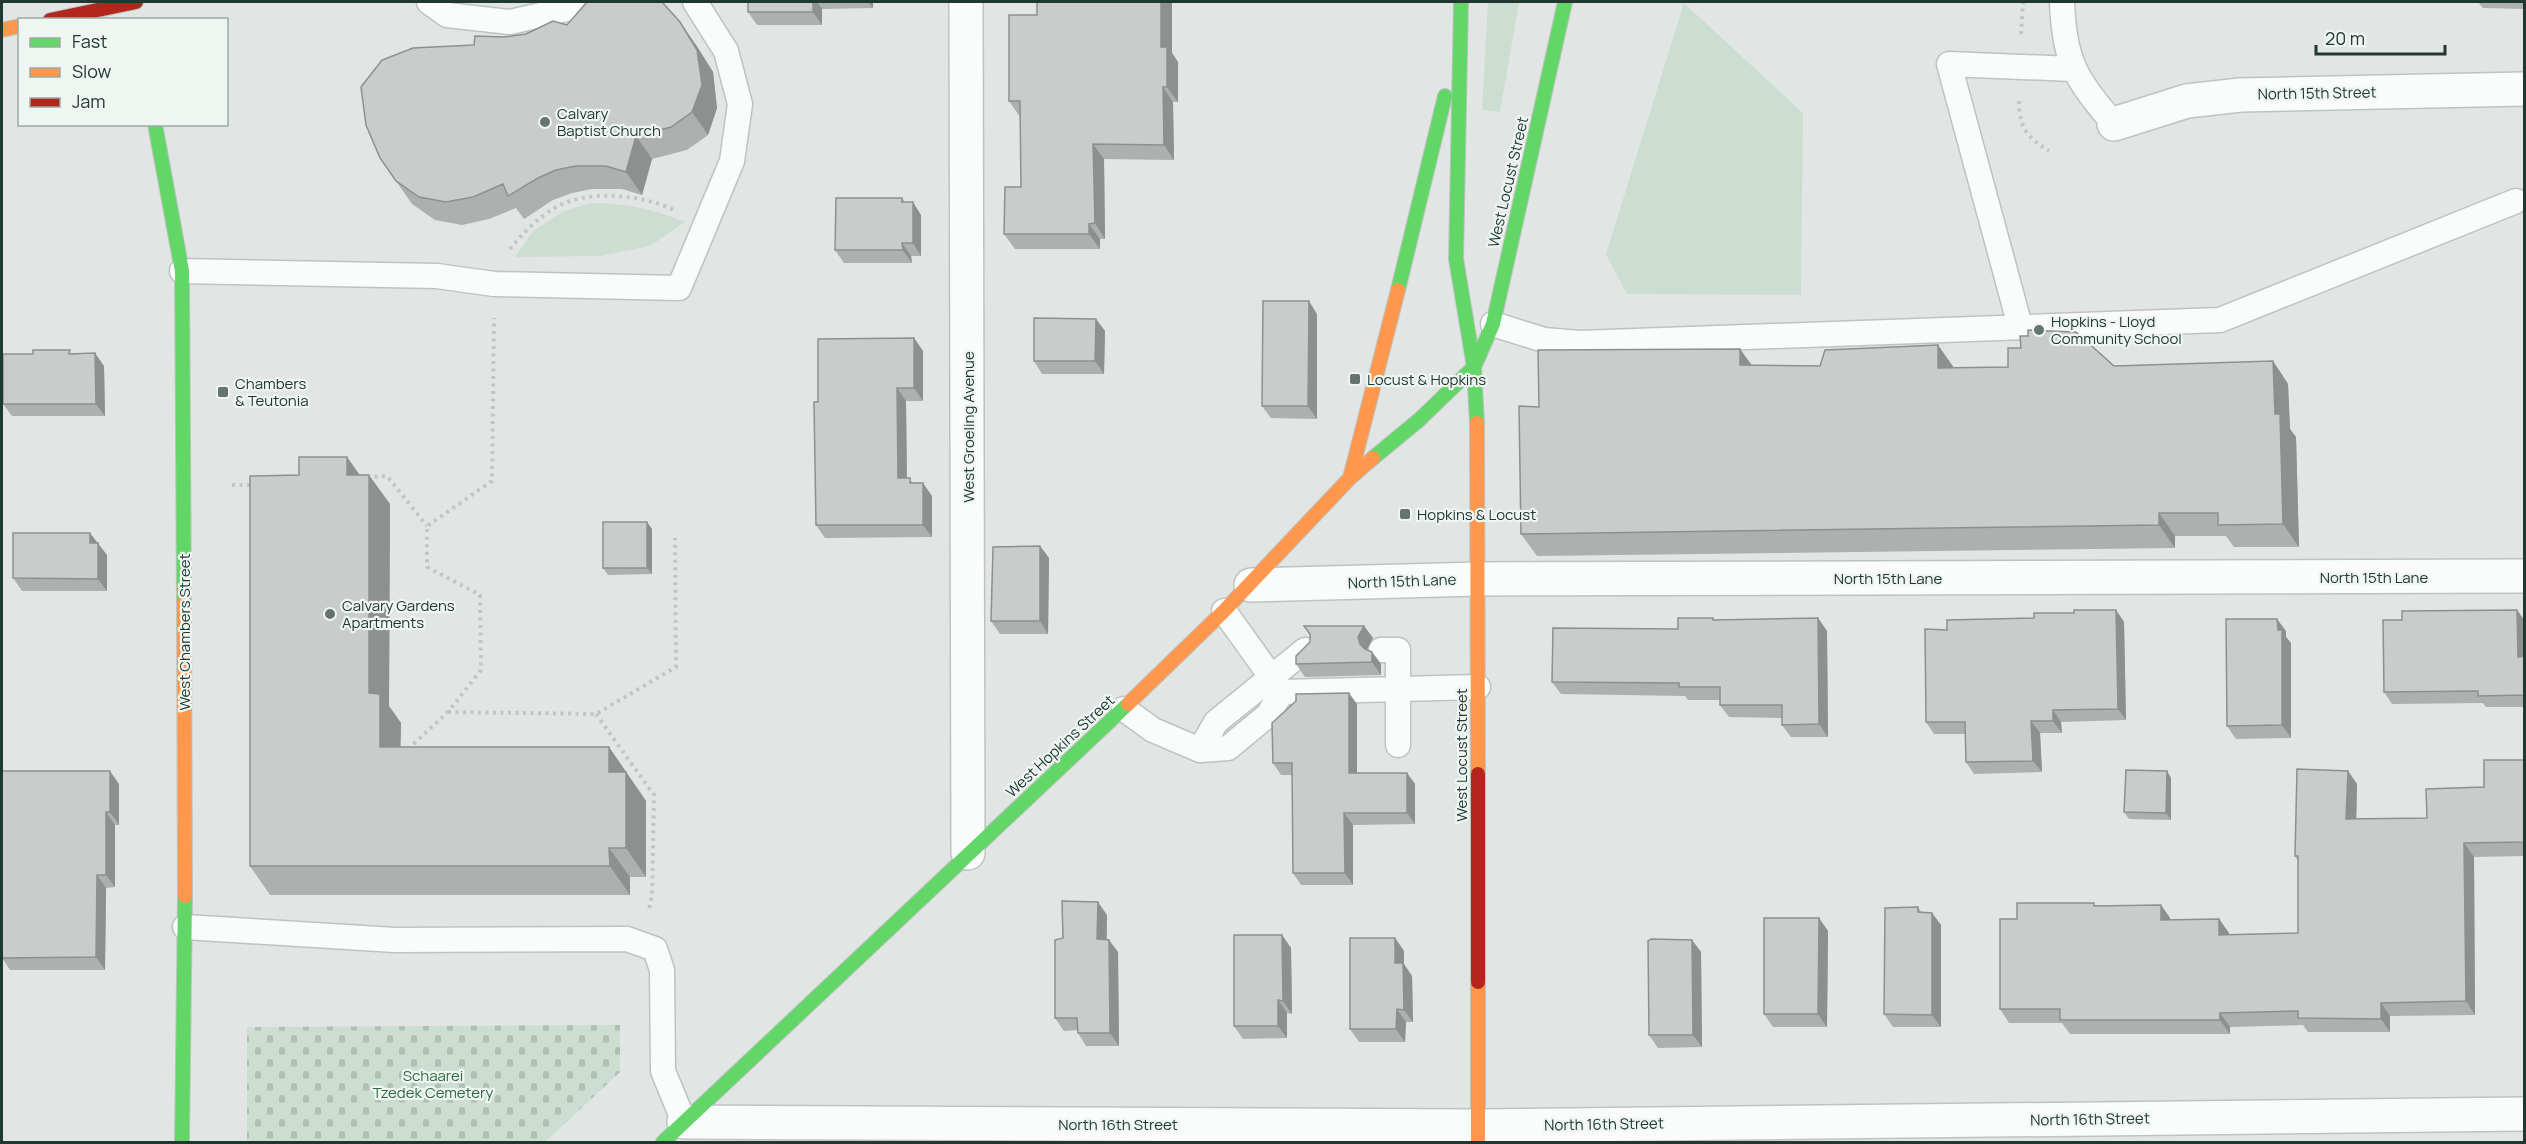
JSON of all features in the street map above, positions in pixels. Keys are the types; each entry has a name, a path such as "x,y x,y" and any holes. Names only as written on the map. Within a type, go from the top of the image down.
{"street":[{"path":"59,18 134,2 136,18"},
{"name":"West Groeling Avenue","path":"966,2 968,853"},
{"name":"West Locust Street","path":"1461,2 1456,259 1474,367 1478,441 1478,1134"},
{"name":"West Locust Street","path":"1474,367 1493,324 1565,2"},
{"path":"2,30 18,26"},
{"path":"1350,478 1381,361 1460,34"},
{"name":"North 15th Street","path":"2114,124 2187,101 2240,95 2524,89"},
{"name":"West Chambers Street","path":"155,126 182,272 185,927 182,1143"},
{"name":"West Hopkins Street","path":"674,1132 968,853 1051,779 1124,709 1251,585 1350,478 1419,420 1474,367"},
{"name":"North 15th Lane","path":"1251,585 1478,579 2524,576"},
{"name":"North 16th Street","path":"674,1132 1478,1134 2524,1114"}],"lane":[{"path":"429,2 447,15 510,22 597,2"},
{"path":"182,272 437,276 494,284 679,288 732,161 740,104 726,51 695,2"},
{"path":"2062,2 2063,33 2073,69 2087,92 2114,124"},
{"path":"2020,326 1949,64 2073,69"},
{"path":"1493,324 1544,340 1580,343 2220,320 2516,201"},
{"path":"1224,611 1277,685"},
{"path":"1124,709 1153,730 1200,750 1216,722 1277,685 1305,650"},
{"path":"1381,650 1398,650 1398,745"},
{"path":"1277,685 1398,689 1478,687"},
{"path":"185,927 395,940 627,939 655,949 662,970 663,1071 674,1132"}],"path":[{"path":"427,526 492,482 494,284 505,255 527,228 553,209 585,197 621,196 659,203 706,224"},
{"path":"356,477 387,477 427,526 427,567 480,595 481,670 448,712 400,755"},
{"path":"232,485 262,485"},
{"path":"448,712 596,714 676,667 675,538"},
{"path":"596,714 654,795 652,895 640,944"}],"green space":[{"path":"1488,2 1519,2 1500,112 1482,110"},
{"path":"1684,3 1803,113 1801,295 1627,294 1606,254"},
{"path":"591,203 639,208 685,222 650,246 600,256 515,257 533,231 564,211"},
{"name":"Schaarei Tzedek Cemetery","path":"620,1025 620,1072 545,1142 247,1142 247,1027"}],"building":[{"name":"Calvary Baptist Church","path":"587,2 662,2 680,22 697,50 702,85 692,112 671,127 636,136 626,172 606,166 576,166 556,170 508,196 503,184 473,197 446,202 419,197 396,181 380,158 366,125 361,87 382,60 413,48 474,45 475,36 504,37 526,34 553,21 567,25"},
{"path":"748,2 813,2 813,12 748,12"},
{"path":"1037,2 1161,2 1161,47 1167,47 1167,87 1163,87 1164,145 1093,144 1095,223 1089,224 1089,234 1004,234 1005,187 1021,187 1020,101 1009,101 1009,15 1037,15"},
{"path":"836,198 902,198 902,202 913,202 913,243 902,243 903,250 835,250"},
{"path":"1263,301 1309,301 1308,406 1262,406"},
{"path":"1034,318 1096,319 1095,361 1034,361"},
{"path":"2028,330 2076,332 2114,366 2273,361 2275,414 2280,414 2283,524 2218,525 2218,513 2159,513 2159,525 1521,534 1519,406 1539,407 1538,350 1740,349 1740,365 1820,366 1825,350 1938,345 1938,368 2008,367 2008,348 2021,348 2020,336 2028,336"},
{"path":"914,338 914,388 897,388 898,478 910,478 910,483 923,483 923,525 816,525 814,402 818,402 818,339"},
{"path":"33,350 70,350 69,354 95,353 96,404 3,404 3,354 33,354"},
{"name":"Calvary Gardens Apartments","path":"299,457 347,457 347,475 369,475 369,693 380,694 380,747 609,747 609,772 626,772 626,848 609,848 610,866 250,866 250,476 299,475"},
{"path":"603,522 647,522 647,568 603,568"},
{"path":"13,533 90,533 90,543 98,543 98,579 13,578"},
{"path":"1040,546 1040,621 991,621 993,547"},
{"path":"2074,610 2116,610 2118,709 2053,710 2053,721 2031,721 2033,761 1966,762 1965,722 1926,722 1925,629 1947,630 1947,620 2034,618 2034,613 2074,613"},
{"path":"2517,610 2518,657 2524,656 2524,695 2478,696 2478,691 2384,692 2383,620 2402,620 2402,611"},
{"path":"1678,618 1713,618 1713,620 1818,618 1819,724 1782,725 1782,705 1720,705 1720,687 1679,687 1679,683 1552,682 1553,628 1678,629"},
{"path":"2226,619 2277,619 2278,630 2282,630 2282,725 2227,726"},
{"path":"1304,626 1364,626 1358,637 1360,644 1372,652 1372,662 1296,664 1296,656 1310,642 1310,634"},
{"path":"1349,693 1349,773 1407,773 1407,813 1344,813 1345,873 1293,873 1292,763 1273,763 1272,723 1296,701 1296,694"},
{"path":"2484,760 2524,760 2524,842 2464,843 2466,1001 2381,1003 2381,1019 2298,1018 2298,1011 2220,1013 2220,1020 2060,1020 2060,1009 2000,1009 2000,919 2017,919 2017,903 2094,903 2094,906 2161,905 2161,920 2219,919 2219,935 2298,933 2298,856 2295,856 2297,769 2348,771 2346,819 2427,818 2426,789 2484,787"},
{"path":"2126,770 2167,771 2166,813 2124,812"},
{"path":"2,771 110,771 110,812 106,812 106,875 97,875 96,957 2,958"},
{"path":"1062,901 1098,902 1097,939 1109,940 1110,1033 1078,1033 1077,1018 1055,1018 1055,940 1063,938"},
{"path":"1918,907 1918,912 1932,913 1932,1015 1884,1014 1885,908"},
{"path":"1764,918 1819,918 1818,1014 1764,1014"},
{"path":"1234,935 1282,935 1283,1001 1278,1000 1278,1026 1234,1026"},
{"path":"1350,938 1395,938 1395,963 1403,963 1404,1010 1397,1009 1396,1029 1350,1029"},
{"path":"1651,939 1692,940 1693,1035 1649,1035 1648,941"}],"traffic: fast":[{"path":"1461,2 1456,259 1474,367 1477,423"},
{"path":"1373,458 1419,420 1474,367 1493,324 1565,2"},
{"path":"1398,290 1445,96"},
{"path":"155,126 182,271 184,603"},
{"path":"663,1142 1128,704"},
{"path":"182,1142 185,896"}],"traffic: slow":[{"path":"2,30 18,26"},
{"path":"1350,478 1398,290"},
{"path":"1477,423 1478,774"},
{"path":"1128,704 1224,611 1350,478 1373,458"},
{"path":"184,603 185,896"},
{"path":"1478,982 1478,1142"}],"traffic: jam":[{"path":"60,18 136,2"},
{"path":"1478,774 1478,982"}],"place":[{"name":"Calvary Baptist Church","path":"545,122"},
{"name":"Hopkins - Lloyd Community School","path":"2039,330"},
{"name":"Locust & Hopkins","path":"1355,379"},
{"name":"Chambers & Teutonia","path":"223,392"},
{"name":"Hopkins & Locust","path":"1405,514"},
{"name":"Calvary Gardens Apartments","path":"330,614"}]}
